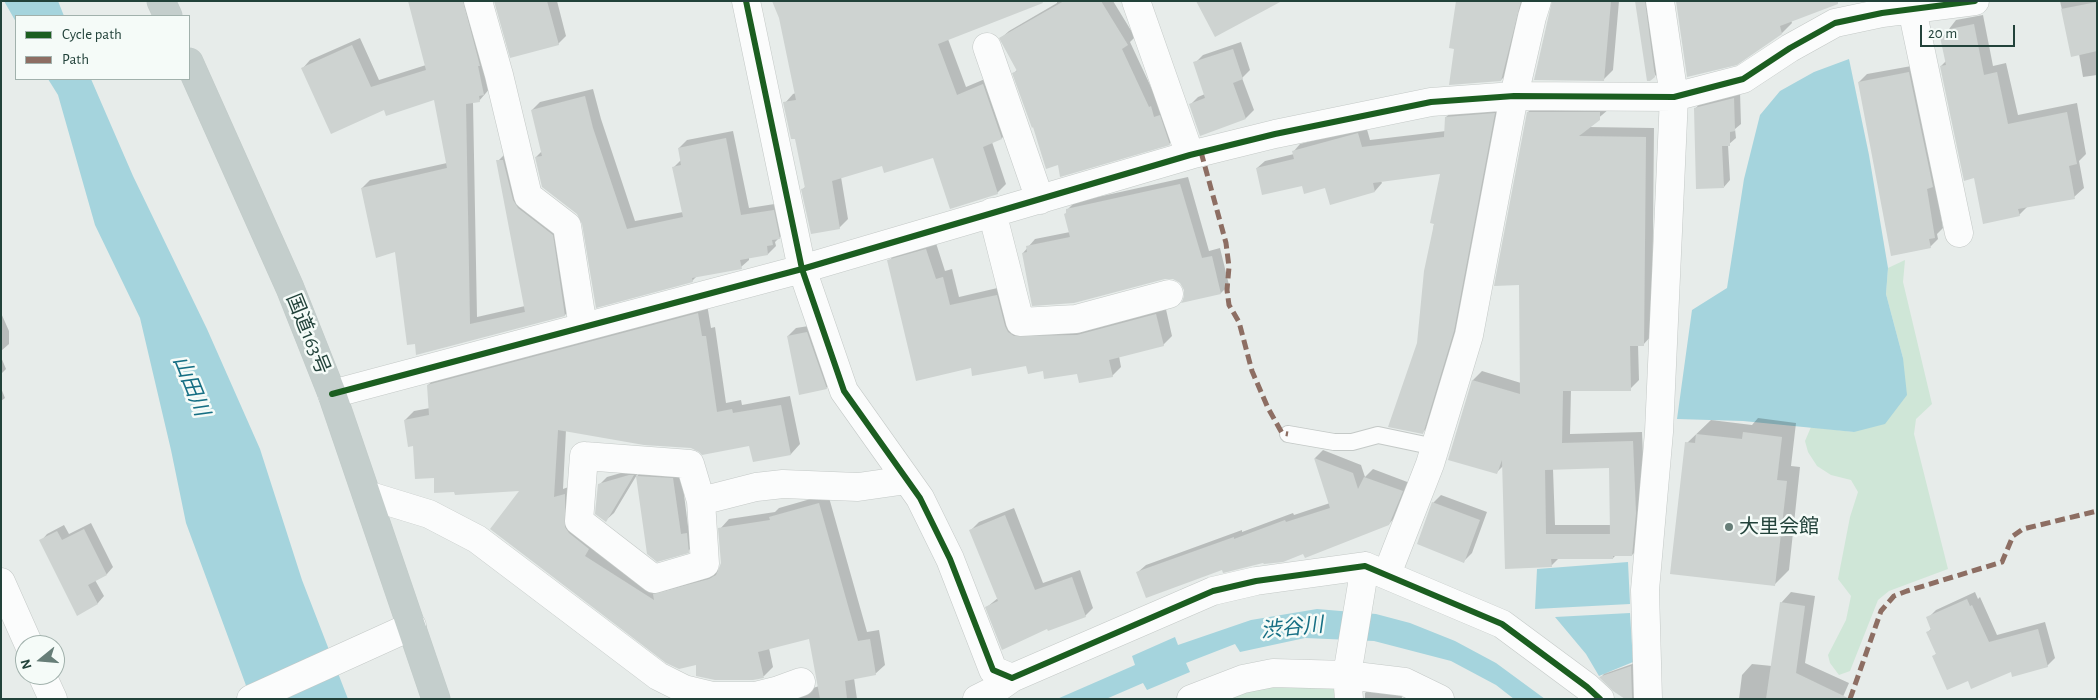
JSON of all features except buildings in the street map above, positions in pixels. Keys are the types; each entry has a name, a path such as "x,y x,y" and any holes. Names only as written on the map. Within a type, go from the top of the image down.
{"highway":[{"path":"162,1 168,15"},
{"name":"国道163号","path":"190,64 290,288 332,394 436,699"}],"street":[{"path":"478,1 499,75 528,196 567,226 583,327"},
{"path":"746,1 802,269 844,391 920,498 950,559 993,670 1012,678"},
{"path":"1136,1 1190,155"},
{"path":"1349,678 1372,574 1435,447 1468,335 1514,96 1537,1"},
{"path":"1648,699 1645,590 1659,432 1674,97 1660,1"},
{"path":"332,394 802,269 1190,155 1275,134 1431,102 1514,96 1674,97 1743,79 1790,48 1835,22 1882,13 1975,1"},
{"path":"1912,9 1960,233"},
{"path":"986,47 1040,200"},
{"path":"992,212 1020,322 1076,318 1169,294"},
{"path":"584,456 690,464 701,501 705,564 654,579 579,521 584,456"},
{"path":"701,501 756,487 783,484 858,487 907,480"},
{"path":"366,495 429,514 477,539 658,676 684,689 713,696 755,696 802,682"},
{"path":"977,699 995,690 1012,678 1213,591 1256,581 1372,574 1502,624 1587,687 1600,699"},
{"path":"1,582 25,635"},
{"path":"252,699 412,626"},
{"path":"1191,699 1243,679 1273,673 1406,682 1440,699"},
{"path":"47,685 53,699"}],"lane":[{"path":"1288,434 1334,442 1352,442 1378,436 1435,447"}],"green space":[{"path":"1905,260 1903,282 1932,404 1916,419 1914,434 1948,569 1889,591 1878,600 1850,671 1839,675 1830,663 1828,655 1846,620 1851,596 1838,579 1850,517 1858,492 1851,480 1831,475 1817,466 1808,452 1805,441 1811,427 1854,432 1903,358 1886,294 1888,268"},
{"path":"1336,679 1334,699 1221,699 1238,691"}],"water":[{"path":"4,1 58,1 64,15 15,15 15,20"},
{"path":"1849,59 1869,155 1888,268 1886,294 1903,358 1907,395 1885,424 1854,432 1743,421 1677,419 1692,310 1727,288 1744,179 1760,115 1780,91 1814,72"},
{"name":"山田川","path":"49,80 91,80 133,176 207,329 260,449 302,580 348,699 251,699 186,523 140,318 95,225 58,95"},
{"path":"1628,562 1630,604 1535,609 1537,569"},
{"name":"渋谷川","path":"1317,609 1376,614 1410,623 1455,641 1496,663 1545,699 1514,699 1496,685 1451,661 1374,641 1305,638 1240,652 1235,644 1186,663 1190,672 1147,690 1143,683 1106,699 1057,699 1135,665 1132,656 1175,637 1178,645 1251,620"},
{"path":"1630,613 1633,662 1599,676 1586,654 1555,617"}],"marked path":[{"path":"1201,152 1226,243 1229,267 1227,290 1229,305 1239,322 1252,371 1268,408 1282,433 1288,434"},
{"path":"1850,699 1881,611 1894,596 2002,562 2013,536 2023,529 2097,511"}],"cycle path":[{"path":"746,1 802,269 844,391 920,498 950,559 993,670 1012,678 1213,591 1256,581 1365,566 1502,624 1587,687 1600,699"},
{"path":"332,394 802,269 1190,155 1275,134 1431,102 1514,96 1674,97 1743,79 1790,48 1835,23 1882,13 1975,1"}],"place":[{"name":"大里会館","path":"1729,527"}]}
